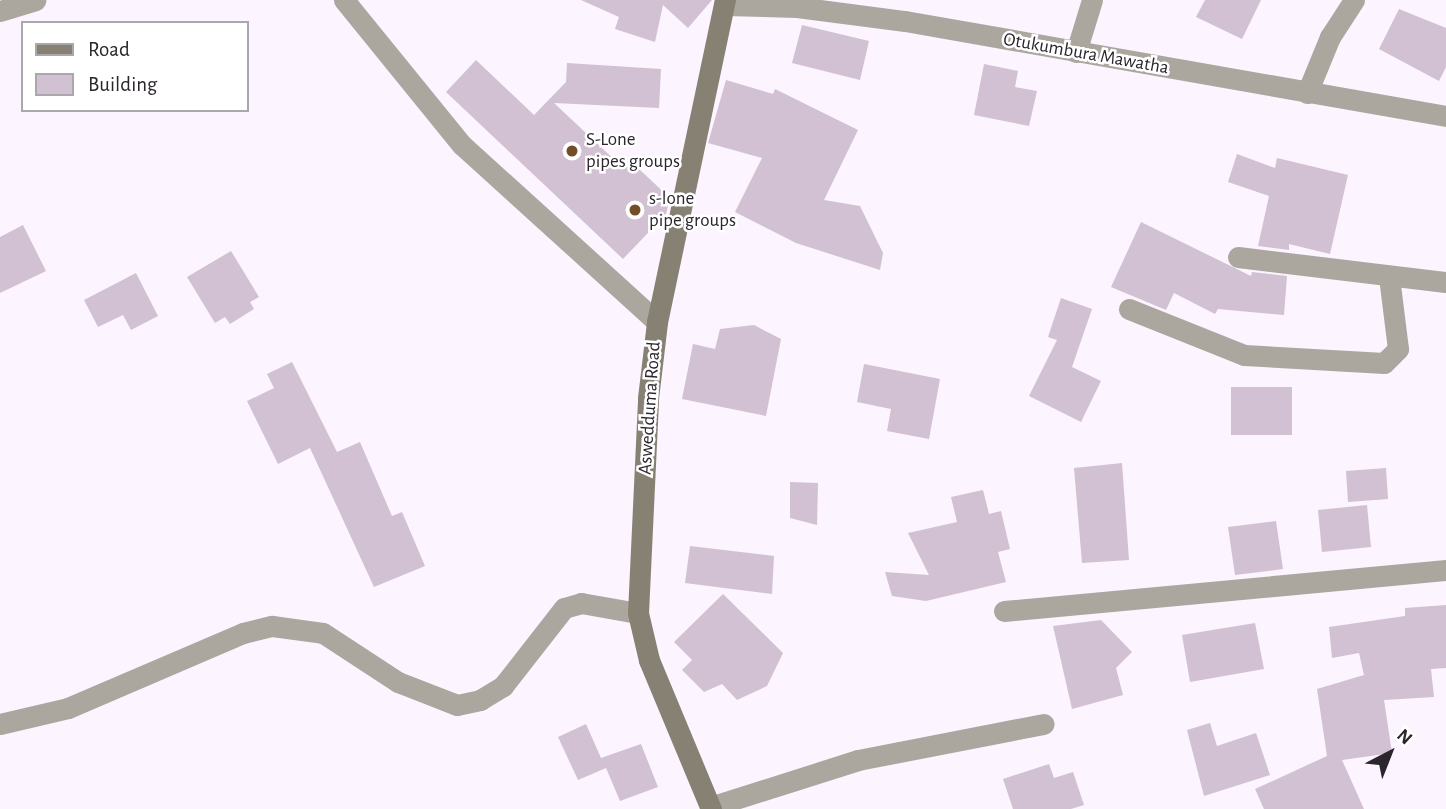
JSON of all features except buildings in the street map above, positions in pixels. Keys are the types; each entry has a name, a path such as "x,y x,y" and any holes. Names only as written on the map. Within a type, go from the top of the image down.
{"street":[{"path":"0,11 35,0"},
{"path":"344,0 461,145 657,322"},
{"path":"1076,52 1092,0"},
{"path":"1307,93 1331,37 1354,0"},
{"name":"Aswedduma Road","path":"711,808 649,660 638,613 648,398 657,322 725,3"},
{"name":"Otukumbura Mawatha","path":"725,3 797,7 905,21 1446,116"},
{"path":"1238,257 1446,282"},
{"path":"1129,309 1244,355 1384,363 1398,349 1389,277"},
{"path":"1004,611 1446,570"},
{"path":"0,724 68,708 243,633 272,626 323,633 398,682 457,705 480,700 503,686 564,608 581,603 638,613"},
{"path":"711,808 858,760 1045,724"}],"place":[{"name":"S-Lone pipes groups","path":"572,151"},
{"name":"s-lone pipe groups","path":"635,210"}]}
